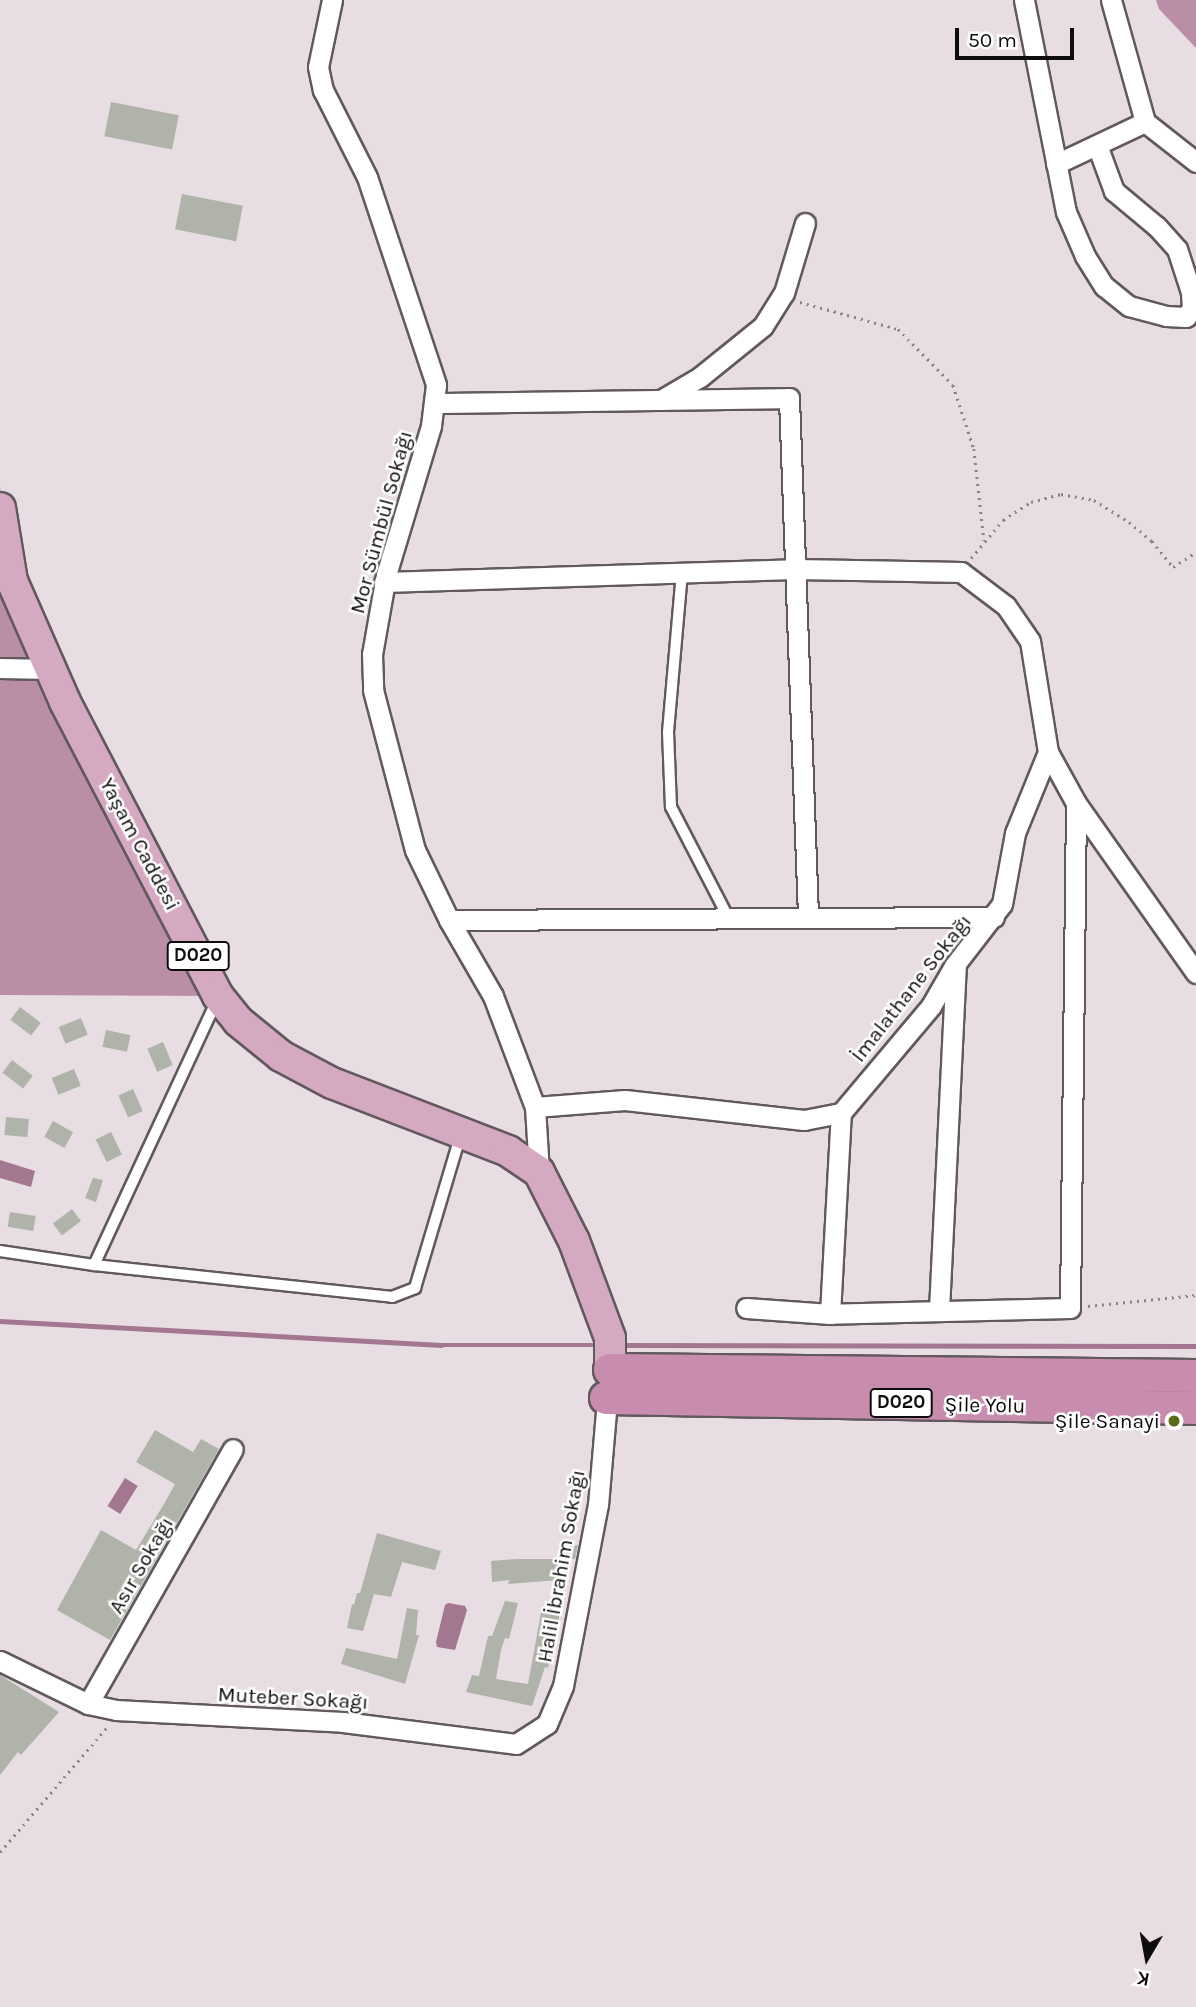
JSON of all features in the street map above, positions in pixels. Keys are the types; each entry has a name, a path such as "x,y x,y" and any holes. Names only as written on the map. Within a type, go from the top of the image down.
{"highway":[{"name":"Şile Yolu","path":"608,1384 1196,1376"},
{"name":"Şile Yolu","path":"608,1384 1196,1408"}],"main road":[{"name":"Yaşam Caddesi","path":"0,508 12,582 50,669 218,996 238,1021 281,1056 332,1083 508,1151 539,1172 574,1241 610,1339 608,1384"}],"street":[{"name":"Mor Sümbül Sokağı","path":"332,0 318,67 323,90 372,190 436,385 431,426 384,582 372,654 373,690 415,850 449,920 493,996 535,1107 539,1172"},
{"path":"1024,0 1066,212 1085,256 1104,286 1129,306 1166,316 1186,317 1192,308 1191,292 1177,249 1156,226 1114,191 1097,145"},
{"path":"1111,0 1145,122 1196,162"},
{"path":"1056,164 1145,122"},
{"path":"660,401 700,377 763,326 781,297 805,223"},
{"path":"434,403 789,398 808,916"},
{"path":"384,582 794,569 961,572 1006,606 1030,640 1048,752 1076,803 1196,973"},
{"path":"0,668 50,669"},
{"name":"İmalathane Sokağı","path":"841,1113 931,1006 956,964 1002,904 1015,833 1048,752"},
{"path":"746,1308 830,1314 1070,1308 1076,803"},
{"path":"449,920 994,917"},
{"path":"939,1310 956,964"},
{"path":"535,1107 625,1100 804,1120 841,1113 830,1314"},
{"name":"Halil İbrahim Sokağı","path":"563,1686 598,1505 608,1384"},
{"name":"Asır Sokağı","path":"88,1704 233,1448"},
{"name":"Muteber Sokağı","path":"0,1661 88,1704 116,1710 343,1722 516,1744 547,1724 563,1686"}],"lane":[{"path":"682,572 668,732 671,807 728,917"},
{"path":"94,1265 218,996"},
{"path":"0,1251 94,1265 392,1297 415,1287 461,1133"}],"path":[{"path":"781,297 898,329 953,385 974,449 984,540"},
{"path":"961,572 984,540 1003,520 1031,502 1061,494 1094,500 1129,522 1152,541 1174,567 1196,552"},
{"path":"1070,1308 1196,1295"},
{"path":"0,1852 93,1746 116,1710"}],"shaded area":[{"path":"1156,0 1196,0 1196,48 1159,9"},
{"path":"0,486 12,582 218,996 0,995"},
{"path":"0,1160 35,1171 31,1187 0,1178"},
{"path":"125,1478 138,1486 120,1514 108,1506"},
{"path":"448,1603 465,1606 467,1610 455,1650 437,1647 436,1642 445,1605"}],"building":[{"path":"111,102 179,115 172,150 104,136"},
{"path":"182,194 243,206 236,241 175,229"},
{"path":"20,1007 41,1023 31,1035 10,1020"},
{"path":"81,1018 88,1035 65,1044 59,1027"},
{"path":"106,1030 130,1035 127,1052 102,1047"},
{"path":"163,1042 173,1065 157,1072 147,1049"},
{"path":"12,1060 33,1076 23,1088 2,1073"},
{"path":"74,1069 81,1086 58,1095 52,1078"},
{"path":"133,1089 143,1111 128,1117 118,1096"},
{"path":"6,1117 29,1119 27,1137 4,1135"},
{"path":"53,1121 73,1132 64,1148 44,1137"},
{"path":"111,1132 122,1154 107,1162 96,1139"},
{"path":"93,1178 103,1180 96,1202 85,1198"},
{"path":"72,1209 81,1221 62,1235 53,1223"},
{"path":"10,1212 36,1216 33,1231 8,1227"},
{"path":"155,1430 193,1452 201,1439 219,1449 110,1640 57,1610 101,1530 136,1550 175,1484 136,1462"},
{"path":"377,1533 441,1551 435,1570 402,1562 391,1597 374,1594 363,1631 347,1628 352,1604 354,1605 357,1593 360,1593"},
{"path":"578,1545 575,1559 560,1560 560,1548"},
{"path":"557,1559 559,1580 508,1584 509,1580 492,1582 491,1561"},
{"path":"505,1601 518,1603 509,1639 505,1638 501,1650 496,1679 528,1684 542,1607 561,1608 548,1668 545,1667 532,1706 466,1692 472,1675 479,1676 488,1636 492,1636"},
{"path":"407,1608 418,1610 416,1635 419,1635 405,1684 341,1664 346,1648 397,1659"},
{"path":"0,1675 59,1712 21,1755 18,1752 0,1775"}],"waterway":[{"path":"0,1321 441,1345 595,1345"},
{"path":"624,1345 1196,1346"}],"place":[{"name":"Şile Sanayi","path":"1174,1421"}]}
